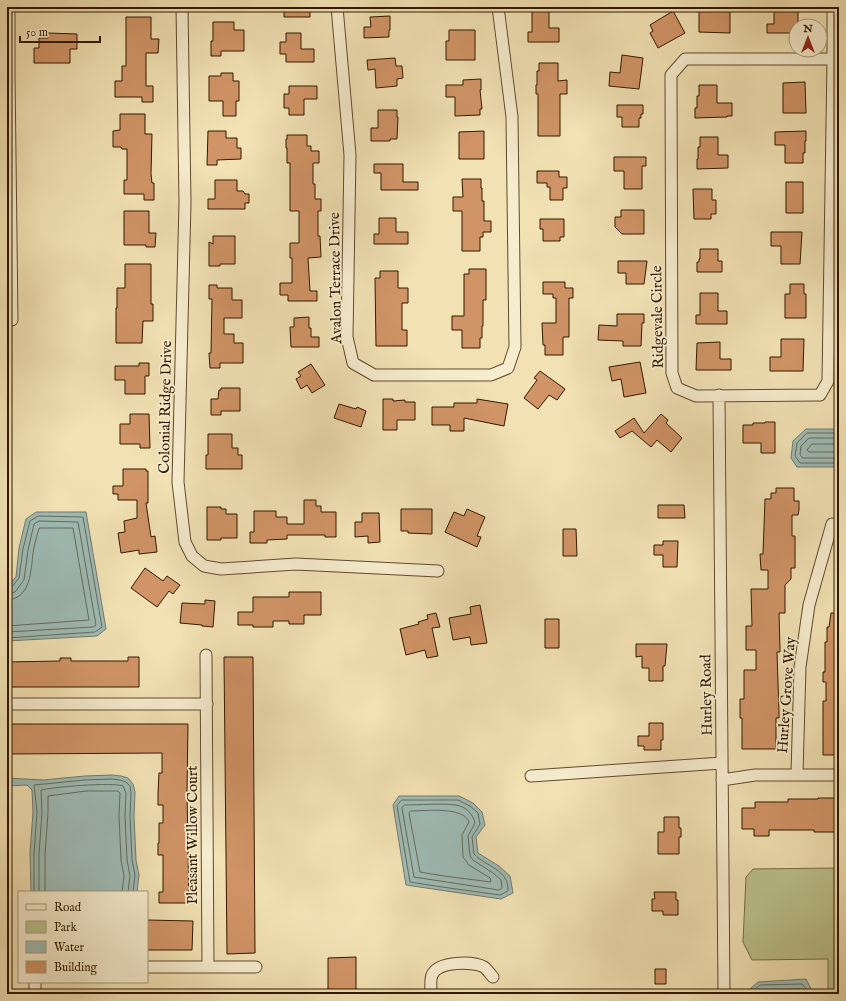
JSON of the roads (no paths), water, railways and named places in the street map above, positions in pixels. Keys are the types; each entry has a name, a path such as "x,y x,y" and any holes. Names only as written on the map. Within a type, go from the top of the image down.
{"street":[{"path":"9,7 9,241 12,320"},
{"name":"Colonial Ridge Drive","path":"182,7 185,203 178,482 185,542 192,556 204,566 221,569 296,564 438,571"},
{"name":"Avalon Terrace Drive","path":"337,7 350,155 347,337 353,363 374,375 490,375 508,368 515,347 512,117 498,7"},
{"name":"Ridgevale Circle","path":"833,59 685,59 671,75 672,373 677,388 696,396 820,395 828,381 834,7"},
{"name":"Hurley Road","path":"719,395 724,994"},
{"name":"Hurley Grove Way","path":"796,774 800,667 809,605 832,524"},
{"name":"Pleasant Willow Court","path":"206,655 208,967"},
{"path":"7,704 207,704"},
{"path":"531,776 722,763"},
{"path":"722,780 755,775 839,775"},
{"path":"431,994 432,976 435,971 449,964 469,964 484,968 493,977"},
{"path":"148,967 256,967"},
{"path":"35,983 35,994"}],"water":[{"path":"806,429 839,429 839,467 797,467 791,458 793,441"},
{"path":"36,512 86,512 106,629 97,636 7,641 7,587 16,577 19,548 26,519"},
{"path":"85,776 121,776 128,778 133,784 135,792 134,816 136,860 139,875 137,891 31,891 30,853 33,812 32,790 27,785 7,786 7,778 43,780"},
{"path":"399,796 459,796 473,803 482,812 485,825 476,837 478,853 499,866 510,876 513,893 501,899 406,885 393,805"},
{"path":"806,979 811,989 811,994 750,994 750,989 758,982"}]}
